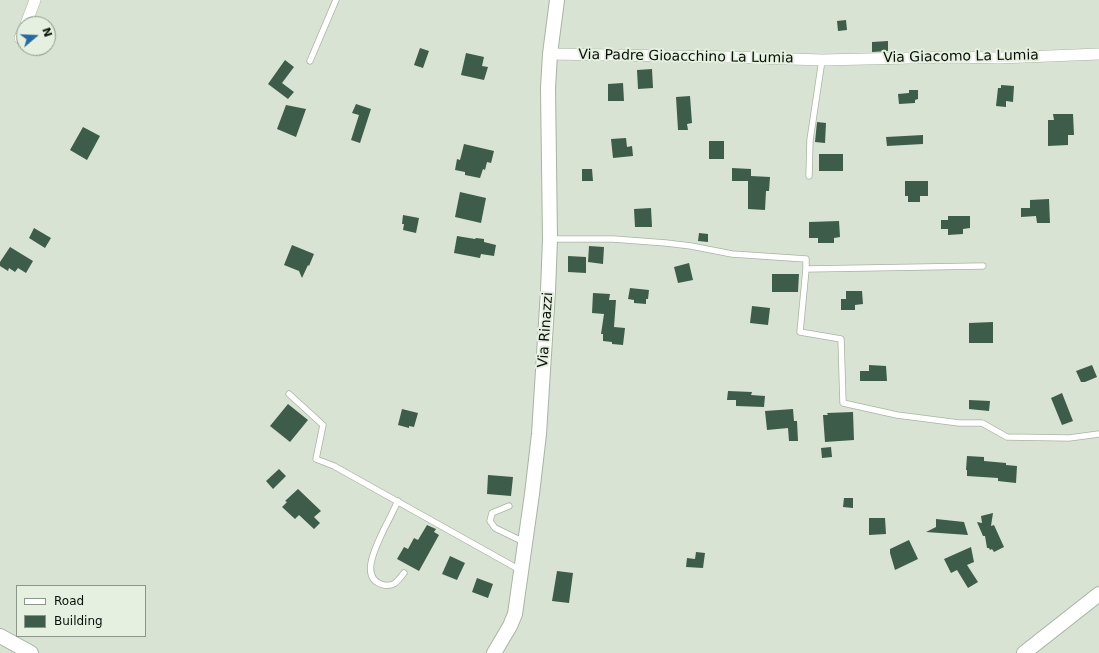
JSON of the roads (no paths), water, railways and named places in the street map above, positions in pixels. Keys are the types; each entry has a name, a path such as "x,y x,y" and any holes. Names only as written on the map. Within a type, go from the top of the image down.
{"street":[{"path":"29,16 35,0"},
{"name":"Via Rinazzi","path":"494,653 510,626 514,614 539,434 550,239 548,88 550,54 557,0"},
{"name":"Via Padre Gioacchino La Lumia","path":"550,54 822,60"},
{"name":"Via Giacomo La Lumia","path":"822,60 952,57 999,58 1099,54"},
{"path":"1024,653 1099,594"},
{"path":"0,636 31,653"}],"lane":[{"path":"310,61 336,0"},
{"path":"809,176 810,140 822,60"},
{"path":"550,239 666,243 732,254 806,259 800,332 840,339 843,403 897,415 959,423 982,423 1006,437 1069,438 1099,434"},
{"path":"806,269 983,266"},
{"path":"289,394 323,425 316,458 334,466 521,570"},
{"path":"398,501 373,554 370,567 372,576 379,584 387,585 396,583 404,573"},
{"path":"509,506 492,513 490,521 495,528 525,542"}]}
